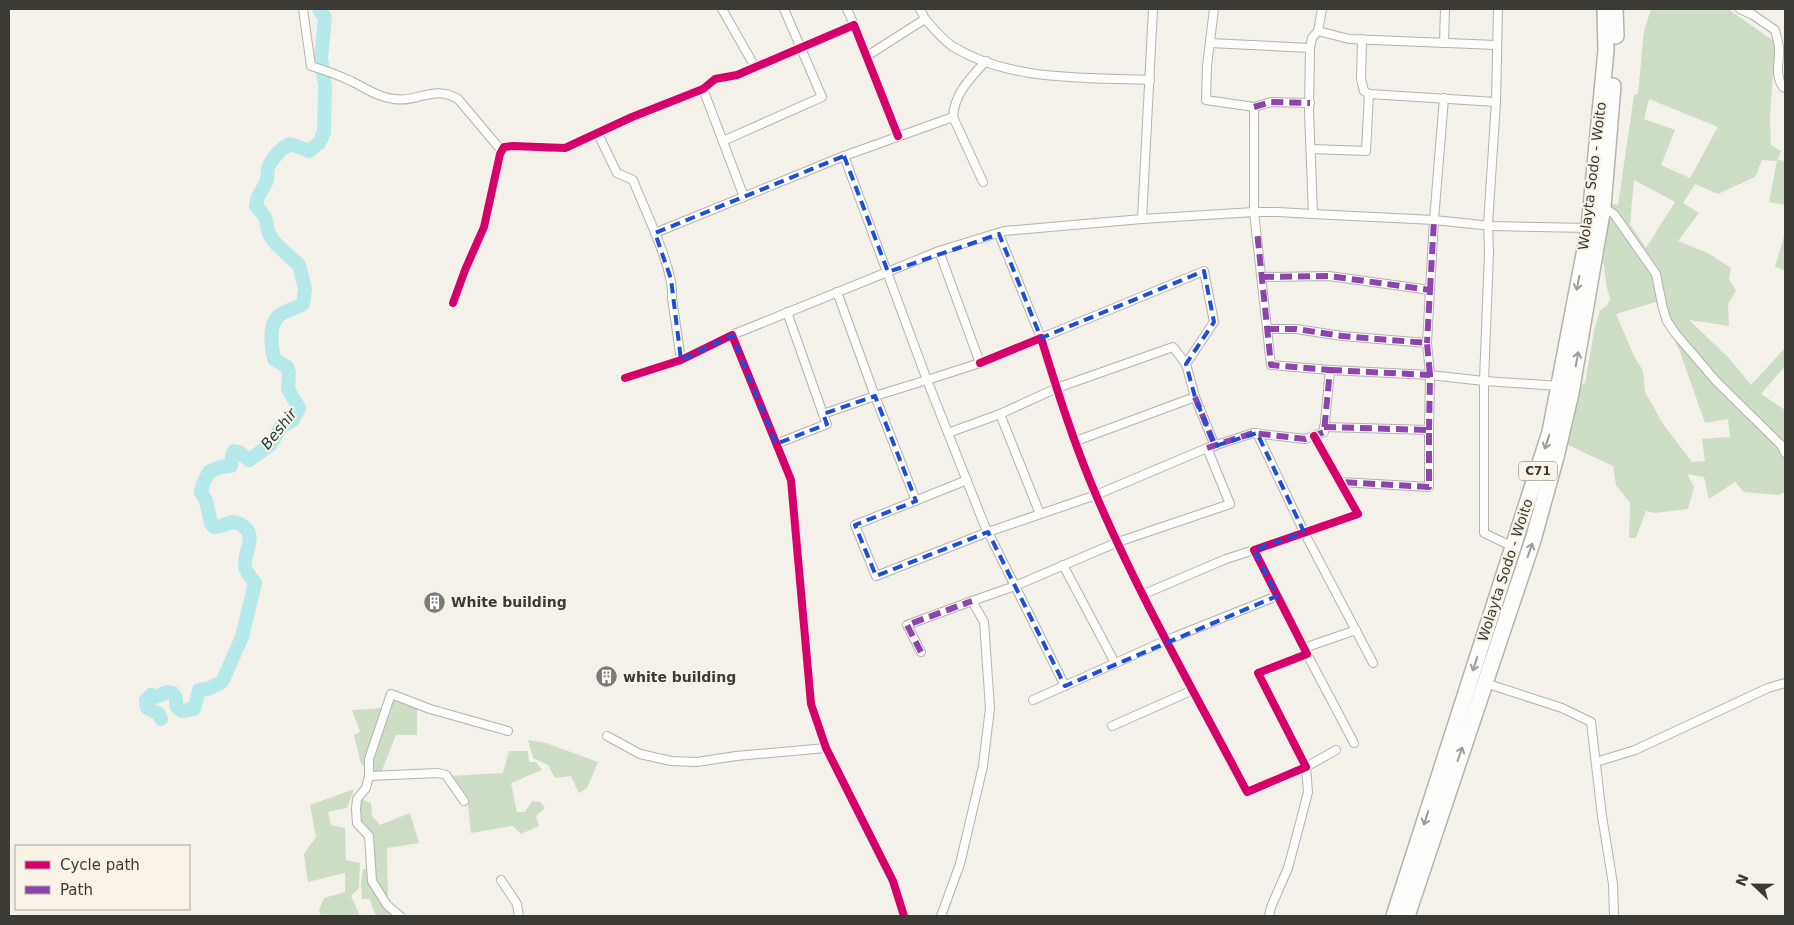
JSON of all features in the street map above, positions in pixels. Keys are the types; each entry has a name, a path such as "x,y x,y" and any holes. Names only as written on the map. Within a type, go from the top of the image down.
{"highway":[{"name":"Wolayta Sodo - Woito","path":"1407,916 1484,683 1534,540 1556,457 1589,228 1606,50 1604,9"},
{"name":"Wolayta Sodo - Woito","path":"1394,916 1565,386 1603,208 1616,49 1615,9"},
{"path":"1503,578 1519,583"}],"street":[{"path":"303,9 311,66 350,81 364,89 393,99 408,100 436,92 450,94 458,99 501,150"},
{"path":"722,9 755,67"},
{"path":"723,141 822,96 784,9"},
{"path":"847,9 898,136"},
{"path":"920,9 925,19 950,45 974,57 1007,69 1051,76 1150,80"},
{"path":"1142,219 1153,9"},
{"path":"1214,9 1207,66 1206,100 1254,107 1271,102 1310,103"},
{"path":"1313,214 1310,48 1312,38 1318,31 1322,9"},
{"path":"1444,43 1445,9"},
{"path":"1498,9 1496,102 1488,224 1489,252 1484,381 1484,532 1513,547"},
{"path":"1740,9 1753,15 1775,30 1779,47 1778,80 1785,88"},
{"path":"867,56 925,19"},
{"path":"453,304 465,270 484,227 501,150 504,147 565,148 632,117 703,89 715,80 737,75 854,25"},
{"path":"1318,31 1349,39 1496,45"},
{"path":"1362,39 1361,79 1364,91 1369,94 1496,102"},
{"path":"1210,43 1310,48"},
{"path":"983,182 953,117 953,106 969,79 986,61"},
{"path":"703,89 744,197"},
{"path":"1311,149 1366,151 1369,94"},
{"path":"1340,482 1429,487 1430,375 1427,343 1434,220 1444,98"},
{"path":"1254,107 1254,212 1271,365 1565,386"},
{"path":"655,233 844,156 953,117"},
{"path":"598,134 617,173 633,180 655,233 673,288 672,298 682,360"},
{"path":"844,156 927,380 988,532 1065,686"},
{"path":"1603,208 1614,214 1656,274 1663,309 1676,333 1716,381 1783,444 1785,453"},
{"path":"625,378 682,360 732,335 939,251 1004,232 1142,219 1254,212 1434,220 1488,224 1492,226 1589,228"},
{"path":"999,234 1041,338 1076,442 1096,494 1167,640 1247,792 1306,766 1336,750"},
{"path":"939,251 980,362"},
{"path":"823,414 980,362 1204,271 1214,322 1186,364"},
{"path":"1262,277 1329,276 1430,290"},
{"path":"837,292 916,501"},
{"path":"776,444 827,424 787,312"},
{"path":"1267,329 1296,329 1342,336 1427,343"},
{"path":"732,335 763,407 791,480 811,704 826,748 893,881 904,916"},
{"path":"921,652 907,625 1014,586 1118,542 1230,504 1186,364 1173,347 1057,388 1000,414 948,433"},
{"path":"967,480 855,525 876,576 988,532 1096,494 1211,447 1253,433 1305,439 1324,432 1330,370"},
{"path":"1076,442 1195,397"},
{"path":"1000,414 1040,514"},
{"path":"1324,427 1429,430"},
{"path":"1257,433 1304,532 1373,663"},
{"path":"1144,594 1226,559 1358,514 1314,436"},
{"path":"1254,550 1354,743"},
{"path":"1063,565 1115,663"},
{"path":"1033,700 1167,640 1278,596"},
{"path":"941,916 960,864 967,838 983,766 990,708 984,622 972,601"},
{"path":"1269,916 1271,906 1288,868 1308,792 1306,766 1258,673 1356,630"},
{"path":"1484,683 1562,708 1591,722 1602,816 1613,884 1614,916"},
{"path":"1596,762 1634,750 1768,688 1785,683"},
{"path":"1112,726 1194,690"},
{"path":"400,916 387,905 372,881 369,836 357,824 356,809 357,799 366,788 369,776 369,759 391,694 430,709 508,731"},
{"path":"607,736 640,754 671,761 696,762 736,756 826,748"},
{"path":"369,776 438,773 446,775 464,801"},
{"path":"501,880 517,904 519,916"}],"highlighted area":[{"path":"844,156 888,272 999,234 1041,338 1204,271 1214,322 1186,364 1195,397 1215,446 1257,433 1304,532 1254,550 1277,596 1065,686 988,532 876,576 855,525 916,501 875,396 823,414 827,424 776,444 732,335 681,360 671,279 655,233"}],"green space":[{"path":"1651,9 1728,9 1775,42 1770,118 1771,145 1781,151 1778,160 1785,161 1785,205 1769,202 1777,161 1762,160 1755,177 1718,194 1695,184 1683,203 1699,213 1678,241 1708,253 1731,268 1729,279 1736,291 1728,304 1729,326 1689,320 1728,357 1751,385 1785,348 1785,366 1761,394 1785,410 1785,492 1779,495 1744,492 1735,482 1709,499 1704,477 1687,474 1694,487 1688,509 1655,513 1646,511 1636,538 1629,538 1630,503 1616,485 1613,466 1551,437 1562,398 1585,383 1594,331 1600,310 1607,306 1610,299 1604,264 1597,259 1595,199 1618,205 1634,95 1638,94 1644,31","holes":["1649,99 1718,127 1690,178 1661,165 1675,130 1644,119","1634,180 1675,202 1646,248 1630,224","1656,302 1680,352 1705,423 1728,419 1730,437 1702,439 1705,461 1692,462 1663,424 1645,392 1643,371 1634,356 1616,314"]},
{"path":"1785,233 1785,270 1775,267"},
{"path":"391,696 417,707 417,735 396,735 381,773 371,774 370,760"},
{"path":"383,708 366,767 361,764 354,735 360,732 352,710"},
{"path":"528,740 546,743 598,762 587,788 579,793 571,776 555,778 548,765 533,758"},
{"path":"509,751 528,751 529,762 536,762 542,770 511,783 517,812 525,812 532,801 540,802 545,808 536,816 539,826 521,834 513,826 471,833 467,797 450,776 503,773"},
{"path":"354,789 347,808 328,812 331,825 345,828 346,860 360,863 359,888 351,896 360,916 321,916 319,910 324,898 345,892 345,873 308,882 304,854 316,837 310,805"},
{"path":"360,799 371,803 372,816 380,825 410,813 419,843 387,848 388,902 374,879 372,831 360,822 358,807"},
{"path":"363,869 368,869 397,916 377,916 370,899 362,899 361,882"}],"waterway":[{"name":"Beshir","path":"161,719 159,714 147,708 146,700 151,695 155,697 167,692 173,693 176,698 176,706 182,711 194,709 199,690 208,689 222,682 242,637 255,583 245,566 250,540 247,530 234,522 214,527 211,523 206,501 201,492 203,484 209,472 221,467 231,466 234,451 239,452 249,460 270,445 281,427 293,420 299,408 288,389 289,372 287,367 274,359 272,328 281,314 303,304 305,289 299,265 276,244 269,234 265,217 256,206 267,180 268,168 277,154 290,144 309,151 319,143 324,132 325,86 321,58 325,18 319,9"}],"marked path":[{"path":"1254,107 1271,102 1310,103"},
{"path":"1430,290 1434,220"},
{"path":"1207,448 1253,433 1305,439 1324,432 1330,370 1271,365 1257,231"},
{"path":"1262,277 1329,276 1430,290 1427,343"},
{"path":"1267,329 1296,329 1342,336 1427,343 1430,375"},
{"path":"1330,370 1430,375 1429,430"},
{"path":"1195,397 1215,446"},
{"path":"1324,427 1429,430 1429,487 1340,482"},
{"path":"921,652 907,625 972,601"}],"cycle path":[{"path":"453,303 484,227 500,154 504,147 565,148 632,117 703,89 715,79 737,75 854,25 898,136"},
{"path":"625,378 681,360 732,335 791,480 811,704 826,748 893,881 904,916"},
{"path":"980,363 1041,338 1080,456 1113,533 1168,645 1247,792 1306,767 1258,673 1307,654 1254,550 1358,514 1314,436"}],"place":[{"name":"White building","path":"435,602"},
{"name":"white building","path":"607,677"}]}
